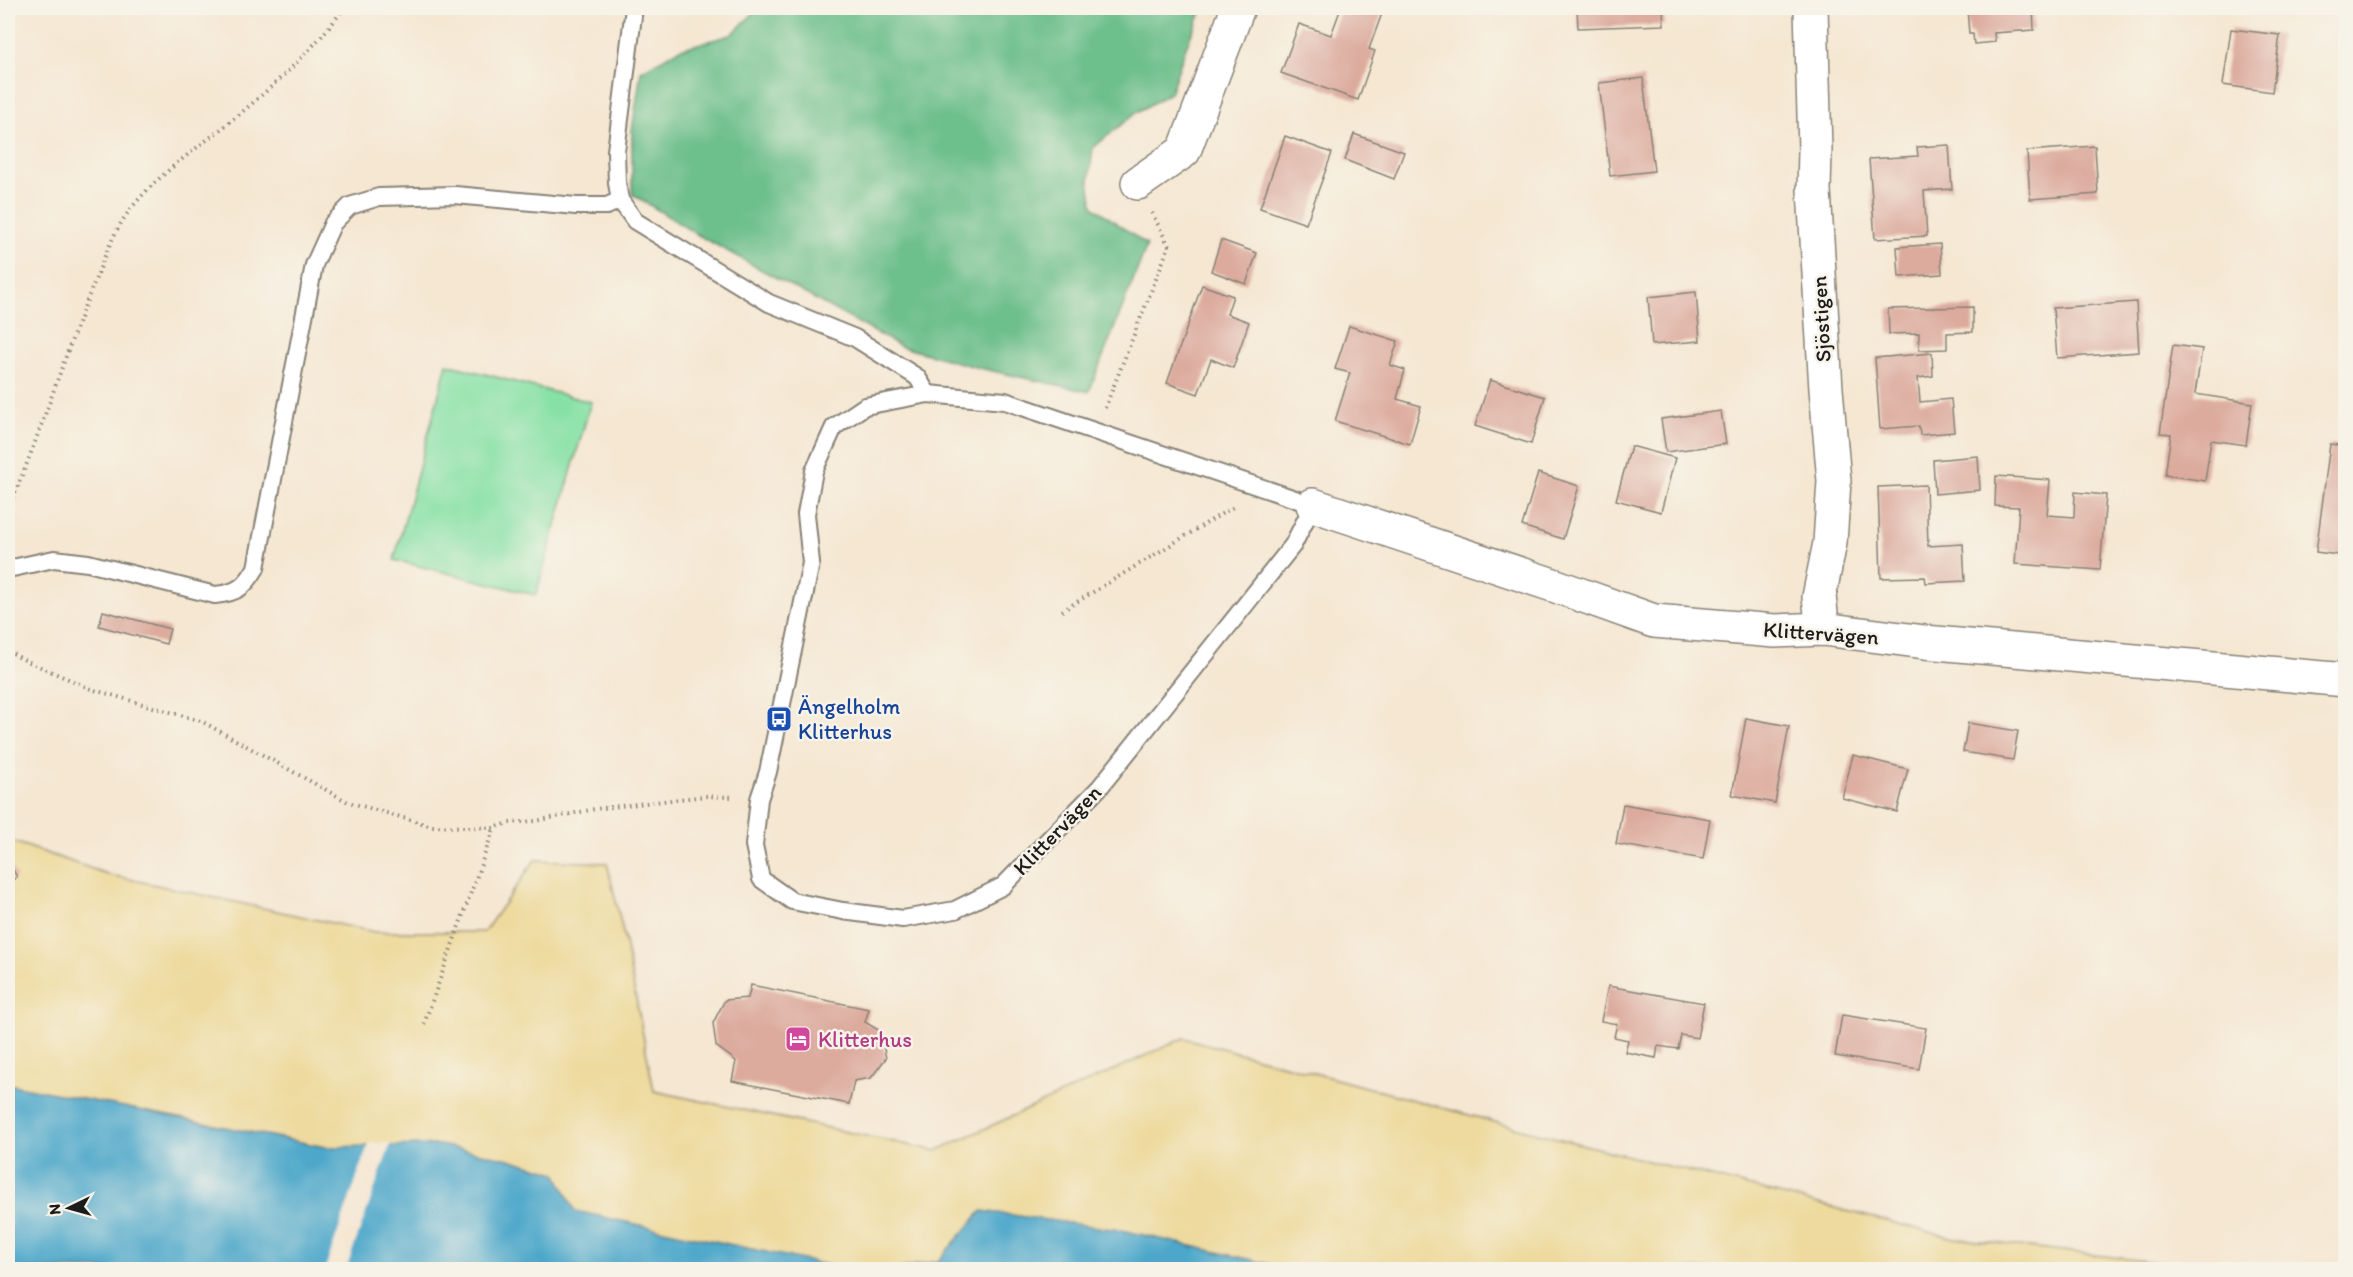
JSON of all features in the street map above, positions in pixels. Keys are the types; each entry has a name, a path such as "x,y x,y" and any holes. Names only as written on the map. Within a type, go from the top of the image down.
{"street":[{"path":"1138,183 1184,151 1238,8"},
{"name":"Sjöstigen","path":"1811,8 1814,190 1834,481 1830,543 1819,597 1823,629"},
{"name":"Klittervägen","path":"1313,505 1654,621 1775,631 1823,629 1936,643 2346,680"}],"lane":[{"path":"634,8 616,151 620,200 635,221 769,303 855,338 917,377 928,394"},
{"path":"8,569 54,559 88,563 215,595 230,593 247,584 256,568 314,265 333,224 350,206 379,197 455,195 576,206 606,206 620,200"},
{"name":"Klittervägen","path":"928,394 1005,401 1313,505 1293,544 1100,787 1003,886 955,910 903,919 792,901 761,879 754,845 759,799 768,772 811,563 806,514 814,471 834,427 865,406 928,394"}],"path":[{"path":"8,509 28,464 72,338 114,237 130,210 170,170 249,107 328,29 344,8"},
{"path":"1096,431 1169,246 1138,183"},
{"path":"1062,611 1264,488"},
{"path":"8,650 20,658 91,689 201,721 348,802 432,826 494,828 508,823 536,820 595,808 705,795 759,799"},
{"path":"424,1024 494,828"}],"green space":[{"path":"759,8 1203,8 1170,93 1137,112 1093,148 1089,181 1093,206 1147,245 1089,392 979,368 902,347 698,235 632,194 632,131 641,71 680,49 731,35"},
{"path":"447,364 591,402 536,595 394,560"}],"sand":[{"path":"8,840 110,875 374,932 484,932 535,860 607,863 654,1091 936,1151 1184,1038 1521,1129 1954,1238 2211,1269 1291,1269 1126,1231 982,1211 938,1261 898,1269 845,1269 575,1211 556,1173 505,1158 439,1145 326,1147 8,1084"}],"water":[{"path":"8,1084 325,1147 439,1145 505,1158 556,1173 575,1211 845,1269 8,1269"},
{"path":"982,1211 1126,1231 1291,1269 898,1269 938,1261"}],"pier":[{"path":"369,1143 391,1143 346,1269 325,1269"}],"building":[{"path":"1341,8 1384,8 1369,49 1375,51 1358,100 1281,73 1299,24 1331,35"},
{"path":"1577,8 1663,8 1664,25 1578,28"},
{"path":"1967,8 2033,8 2034,30 1994,33 1995,42 1974,44 1973,34 1969,34"},
{"path":"2231,29 2280,35 2272,92 2223,85"},
{"path":"1643,78 1654,171 1610,176 1599,83"},
{"path":"1354,134 1404,152 1394,179 1345,160"},
{"path":"1285,136 1332,153 1306,224 1260,208"},
{"path":"1949,145 1952,189 1924,191 1927,236 1875,239 1869,159 1918,156 1917,147"},
{"path":"2095,146 2098,194 2030,199 2027,151"},
{"path":"1221,240 1257,253 1246,284 1211,271"},
{"path":"1940,244 1942,274 1899,277 1897,247"},
{"path":"1202,285 1233,296 1227,314 1249,322 1233,368 1211,359 1198,394 1167,383"},
{"path":"1696,292 1700,341 1652,345 1648,297"},
{"path":"2136,302 2139,352 2057,358 2053,308"},
{"path":"1973,307 1973,332 1947,333 1947,349 1919,350 1919,333 1889,334 1888,309"},
{"path":"1349,326 1398,341 1390,365 1405,370 1397,399 1421,406 1410,444 1335,421 1350,373 1335,369"},
{"path":"2173,345 2202,349 2195,394 2252,403 2246,445 2211,440 2205,481 2165,475 2171,434 2160,433"},
{"path":"1932,353 1933,376 1918,378 1920,402 1951,399 1954,432 1920,435 1919,426 1880,429 1875,358"},
{"path":"1490,380 1545,397 1531,444 1475,426"},
{"path":"1721,411 1726,444 1666,452 1661,419"},
{"path":"2330,444 2346,446 2346,556 2316,552"},
{"path":"1631,446 1675,458 1661,512 1616,500"},
{"path":"1978,456 1980,490 1935,494 1933,460"},
{"path":"1538,473 1579,486 1563,539 1522,526"},
{"path":"1996,476 2050,480 2047,515 2074,517 2075,492 2106,495 2100,570 2015,564 2019,507 1995,506"},
{"path":"1926,485 1928,546 1963,544 1965,581 1926,583 1925,577 1881,578 1878,487"},
{"path":"103,611 170,629 166,644 99,626"},
{"path":"1746,718 1789,726 1775,803 1732,795"},
{"path":"1968,723 2018,731 2013,760 1963,752"},
{"path":"1853,755 1908,769 1897,812 1842,798"},
{"path":"1623,804 1710,819 1703,859 1616,844"},
{"path":"8,861 17,877 8,883"},
{"name":"Klitterhus","path":"751,985 869,1009 865,1022 880,1031 886,1058 871,1078 854,1081 849,1104 732,1081 736,1061 716,1046 713,1023 725,1000 748,998"},
{"path":"1608,986 1704,1003 1697,1038 1681,1035 1678,1049 1658,1046 1656,1058 1625,1052 1628,1040 1614,1037 1617,1024 1601,1021"},
{"path":"1842,1015 1926,1028 1919,1069 1835,1056"}],"place":[{"name":"Ängelholm Klitterhus","path":"779,719"},
{"name":"Klitterhus","path":"798,1039"}]}
